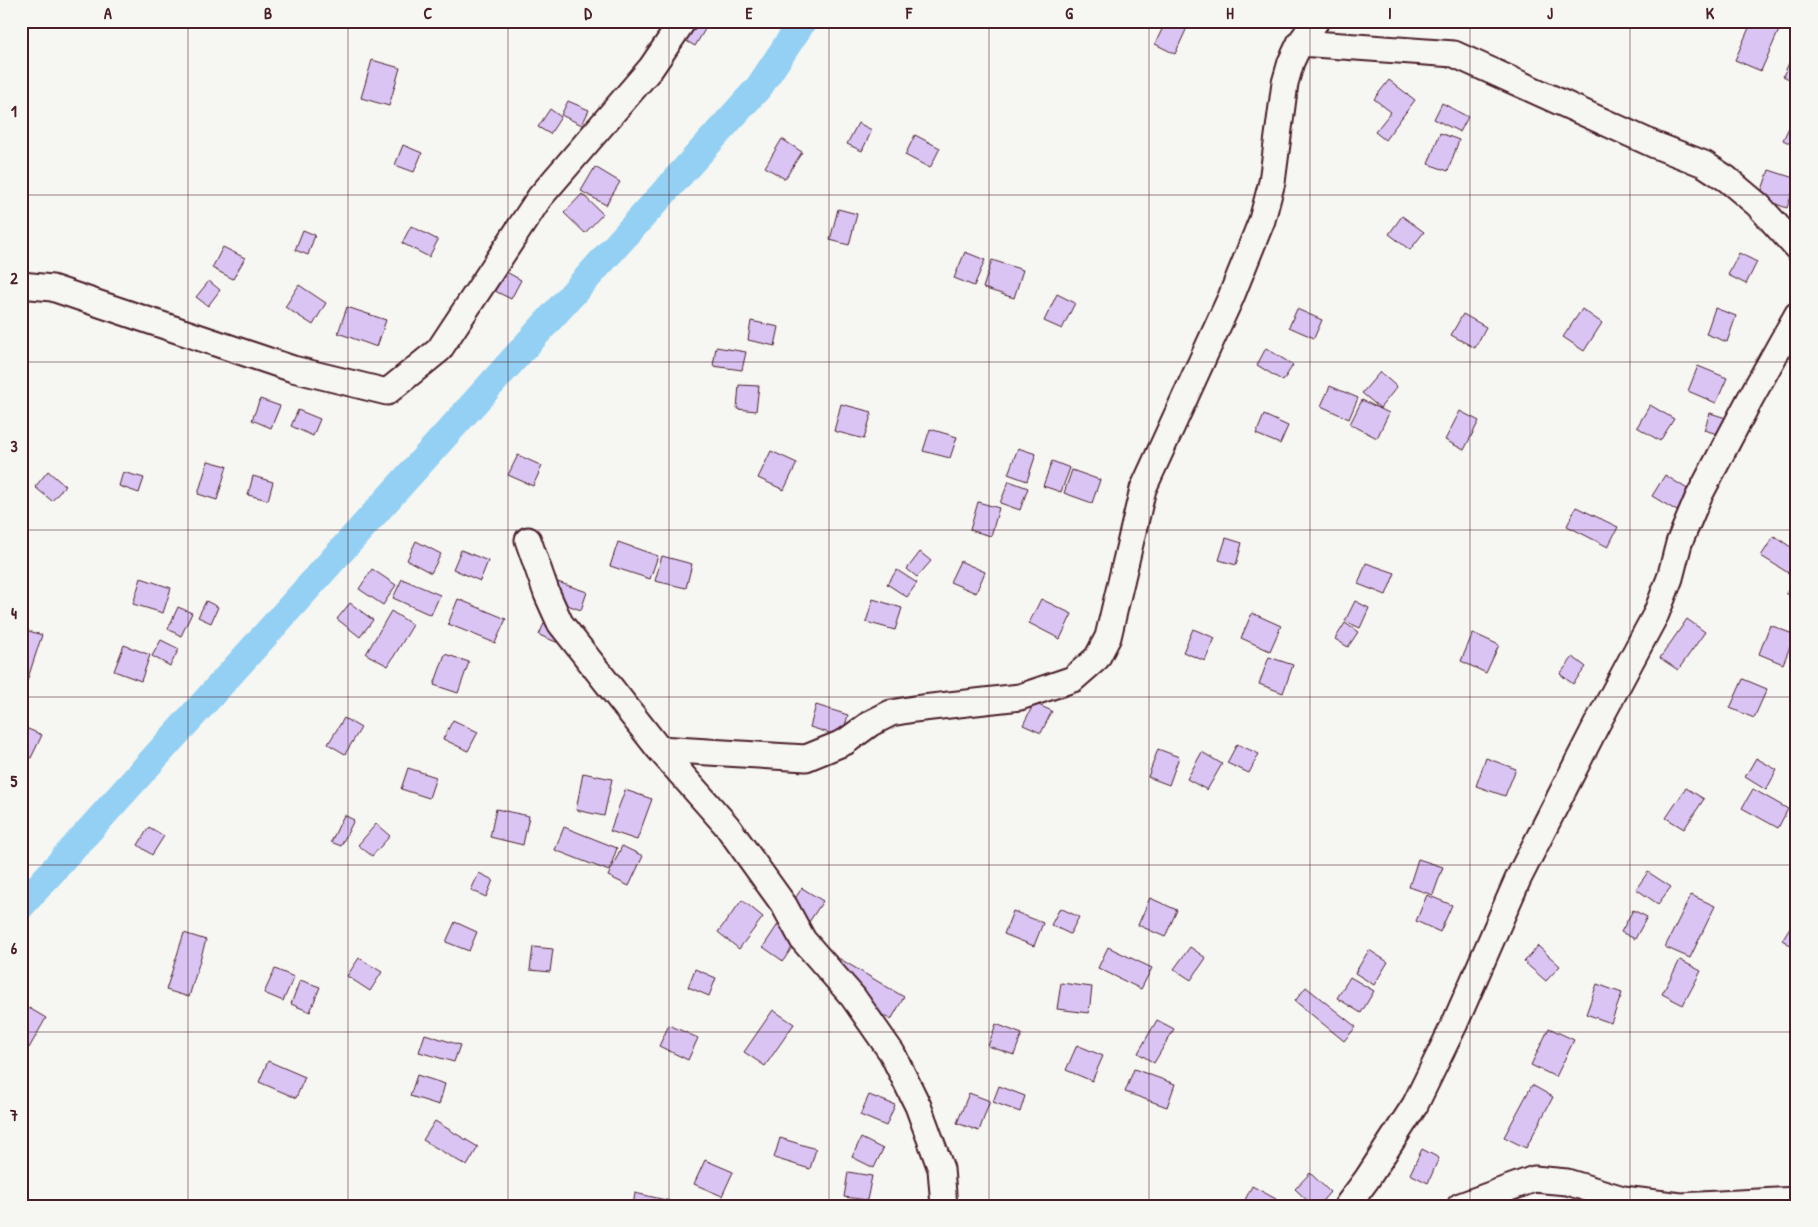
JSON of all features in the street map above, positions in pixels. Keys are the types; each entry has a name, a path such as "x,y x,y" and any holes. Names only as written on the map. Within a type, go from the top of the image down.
{"street":[{"path":"21,285 52,288 293,369 387,392 439,350 540,197 651,68 683,21"},
{"path":"658,749 806,758 845,742 871,723 892,714 914,709 1020,697 1073,679 1097,658 1108,637 1143,489 1231,297 1262,220 1272,182 1285,83 1291,62 1300,43 1316,21"},
{"path":"1300,43 1454,54 1656,145 1704,164 1727,178 1758,205 1797,248"},
{"path":"1347,1206 1415,1105 1455,1023 1518,879 1597,724 1656,614 1670,578 1679,543 1698,498 1745,407 1797,314"},
{"path":"528,540 560,624 658,749 727,826 784,905 804,940 853,997 892,1053 918,1106 941,1169 944,1206"},
{"path":"1460,1206 1534,1179 1567,1182 1623,1199 1681,1206 1797,1200"}],"building":[{"path":"681,21 710,21 695,46 674,34"},
{"path":"1166,21 1190,21 1175,54 1155,44"},
{"path":"1752,21 1783,21 1761,71 1735,60"},
{"path":"372,60 400,68 389,106 361,98"},
{"path":"1790,61 1797,64 1797,83 1783,76"},
{"path":"1389,80 1415,100 1385,140 1375,132 1391,112 1374,99"},
{"path":"568,101 589,110 582,125 561,115"},
{"path":"1442,103 1468,117 1460,132 1434,119"},
{"path":"550,109 561,117 550,134 538,127"},
{"path":"1797,111 1797,147 1783,140"},
{"path":"858,123 872,130 862,151 847,144"},
{"path":"1440,133 1459,140 1448,171 1428,164"},
{"path":"915,135 940,148 930,168 905,155"},
{"path":"782,139 802,152 785,179 765,167"},
{"path":"403,145 422,153 414,172 395,165"},
{"path":"595,167 620,182 606,205 581,191"},
{"path":"1769,170 1797,179 1787,208 1759,198"},
{"path":"582,194 603,214 585,233 564,213"},
{"path":"838,209 857,214 849,245 830,240"},
{"path":"1402,216 1424,232 1410,250 1389,234"},
{"path":"411,226 438,240 429,257 402,243"},
{"path":"303,230 315,235 308,255 295,250"},
{"path":"223,247 245,258 233,279 212,268"},
{"path":"965,252 985,260 974,286 954,278"},
{"path":"1739,253 1757,262 1746,284 1728,275"},
{"path":"992,260 1023,270 1014,298 983,288"},
{"path":"499,268 521,280 511,299 489,288"},
{"path":"209,281 220,290 208,306 196,297"},
{"path":"299,285 326,303 313,325 285,307"},
{"path":"1057,294 1075,303 1062,329 1044,321"},
{"path":"347,307 386,320 377,347 338,333"},
{"path":"1715,308 1736,316 1727,342 1706,334"},
{"path":"1297,309 1322,320 1314,338 1289,327"},
{"path":"1582,309 1602,323 1584,351 1563,337"},
{"path":"1463,314 1486,327 1475,348 1451,335"},
{"path":"751,321 779,327 775,346 748,340"},
{"path":"716,347 746,352 742,370 713,366"},
{"path":"1266,348 1293,365 1283,381 1257,365"},
{"path":"1698,366 1727,378 1716,403 1688,391"},
{"path":"1380,372 1397,387 1380,408 1362,393"},
{"path":"739,385 759,386 756,411 737,409"},
{"path":"1330,386 1358,398 1349,419 1321,406"},
{"path":"260,399 280,406 271,428 252,420"},
{"path":"1362,400 1389,413 1377,438 1350,424"},
{"path":"841,404 872,412 864,439 834,431"},
{"path":"1650,405 1674,419 1660,441 1637,427"},
{"path":"298,410 320,419 313,436 291,426"},
{"path":"1460,411 1479,421 1464,450 1445,440"},
{"path":"1710,413 1726,418 1721,435 1704,430"},
{"path":"1264,415 1288,426 1280,444 1256,434"},
{"path":"930,429 957,437 950,458 923,451"},
{"path":"1018,448 1036,454 1027,481 1008,474"},
{"path":"771,451 797,463 784,490 758,478"},
{"path":"518,455 542,466 533,486 508,475"},
{"path":"208,461 227,466 217,500 198,494"},
{"path":"1052,461 1070,468 1061,492 1043,486"},
{"path":"1072,470 1100,480 1092,503 1064,493"},
{"path":"48,471 65,486 52,501 35,487"},
{"path":"123,472 144,478 139,493 119,486"},
{"path":"1665,475 1689,490 1677,511 1652,496"},
{"path":"253,476 273,482 268,500 248,495"},
{"path":"1009,481 1028,488 1020,510 1000,503"},
{"path":"978,502 999,508 991,536 970,530"},
{"path":"1576,507 1618,527 1608,547 1567,526"},
{"path":"1774,536 1797,551 1797,564 1790,574 1761,556"},
{"path":"1226,538 1242,543 1236,565 1219,560"},
{"path":"416,541 441,554 431,573 407,560"},
{"path":"618,542 658,556 650,579 610,566"},
{"path":"461,550 488,561 480,581 453,569"},
{"path":"920,552 931,561 917,577 907,569"},
{"path":"662,556 692,564 686,588 655,581"},
{"path":"960,561 985,572 976,593 950,582"},
{"path":"1366,563 1395,573 1386,595 1358,584"},
{"path":"372,569 396,585 383,605 359,589"},
{"path":"897,570 917,583 907,597 887,584"},
{"path":"543,577 587,592 581,610 537,594"},
{"path":"141,578 171,588 163,613 133,604"},
{"path":"402,579 440,595 431,615 393,598"},
{"path":"1797,579 1797,601 1786,593"},
{"path":"458,599 506,619 495,643 448,624"},
{"path":"873,599 902,608 895,630 866,622"},
{"path":"1041,599 1072,614 1060,639 1029,623"},
{"path":"206,601 218,607 211,623 198,617"},
{"path":"1355,601 1369,608 1360,628 1345,621"},
{"path":"350,603 373,620 360,637 337,619"},
{"path":"178,607 192,613 181,636 168,629"},
{"path":"391,611 413,625 388,666 366,654"},
{"path":"1252,613 1281,626 1270,651 1241,638"},
{"path":"1687,619 1705,632 1678,670 1660,658"},
{"path":"545,621 573,633 566,646 539,635"},
{"path":"1345,623 1358,632 1348,647 1335,639"},
{"path":"1770,625 1795,635 1783,664 1759,654"},
{"path":"22,629 42,635 24,690 21,689"},
{"path":"1193,629 1215,638 1205,661 1183,652"},
{"path":"1473,633 1499,645 1486,673 1461,661"},
{"path":"161,640 179,649 170,666 152,656"},
{"path":"124,645 150,655 141,681 114,671"},
{"path":"445,654 469,662 458,693 434,685"},
{"path":"1269,657 1293,665 1283,693 1259,684"},
{"path":"1573,657 1586,667 1573,684 1560,674"},
{"path":"1743,679 1767,689 1754,718 1730,708"},
{"path":"1034,703 1052,711 1041,733 1023,725"},
{"path":"816,705 848,715 842,737 810,727"},
{"path":"344,718 361,728 345,754 328,744"},
{"path":"453,720 478,732 468,751 443,739"},
{"path":"21,726 42,735 31,758 21,754"},
{"path":"1237,744 1259,754 1249,773 1227,763"},
{"path":"1158,749 1179,757 1169,785 1148,777"},
{"path":"1202,752 1222,764 1207,790 1187,779"},
{"path":"1486,758 1516,769 1505,796 1476,786"},
{"path":"1756,758 1777,770 1766,790 1745,777"},
{"path":"408,768 436,777 429,798 401,789"},
{"path":"583,773 612,779 604,816 576,810"},
{"path":"1686,788 1704,799 1684,829 1666,818"},
{"path":"1753,789 1788,809 1778,828 1742,808"},
{"path":"625,790 652,799 637,840 610,831"},
{"path":"496,809 529,816 523,845 490,837"},
{"path":"344,815 354,820 341,846 331,842"},
{"path":"376,824 390,836 372,856 358,845"},
{"path":"149,827 164,836 152,855 138,845"},
{"path":"564,827 617,848 609,871 555,850"},
{"path":"622,846 643,856 629,886 608,876"},
{"path":"1418,859 1443,867 1433,895 1409,887"},
{"path":"1648,872 1671,887 1658,904 1636,889"},
{"path":"479,873 493,880 486,897 471,890"},
{"path":"802,888 823,901 783,961 763,947"},
{"path":"1427,895 1452,905 1440,932 1416,921"},
{"path":"1691,895 1715,906 1690,958 1665,947"},
{"path":"1150,898 1177,910 1165,937 1138,925"},
{"path":"742,900 763,917 739,949 718,932"},
{"path":"1060,908 1079,917 1070,934 1051,925"},
{"path":"1633,910 1647,917 1635,939 1621,932"},
{"path":"1013,911 1043,923 1034,946 1004,934"},
{"path":"1794,921 1797,923 1797,949 1782,940"},
{"path":"455,922 477,932 469,951 446,942"},
{"path":"184,933 206,940 189,997 166,990"},
{"path":"1538,946 1560,966 1546,981 1524,962"},
{"path":"533,947 553,949 550,972 530,970"},
{"path":"1108,947 1152,968 1141,989 1098,968"},
{"path":"1190,947 1206,958 1191,980 1174,969"},
{"path":"1369,950 1388,962 1374,985 1355,973"},
{"path":"830,953 904,997 891,1020 816,976"},
{"path":"359,958 382,972 370,991 347,976"},
{"path":"1680,960 1701,971 1683,1005 1662,994"},
{"path":"275,969 294,977 283,1001 264,993"},
{"path":"695,969 716,978 709,996 688,987"},
{"path":"1350,977 1374,991 1361,1013 1337,998"},
{"path":"300,980 320,987 310,1012 291,1004"},
{"path":"1061,983 1092,987 1089,1013 1057,1009"},
{"path":"1597,984 1622,993 1611,1023 1586,1014"},
{"path":"1306,987 1356,1027 1344,1041 1295,1001"},
{"path":"29,1008 46,1018 29,1048 21,1043 21,1021"},
{"path":"773,1010 794,1024 765,1066 744,1052"},
{"path":"1157,1020 1174,1029 1154,1063 1138,1053"},
{"path":"996,1024 1022,1034 1014,1055 988,1046"},
{"path":"669,1025 698,1038 688,1060 659,1046"},
{"path":"1549,1028 1574,1040 1556,1077 1531,1065"},
{"path":"425,1034 460,1045 454,1062 419,1052"},
{"path":"1077,1045 1103,1056 1092,1081 1066,1070"},
{"path":"268,1061 305,1077 296,1098 259,1082"},
{"path":"1134,1069 1175,1084 1167,1107 1125,1092"},
{"path":"417,1075 445,1084 439,1105 410,1096"},
{"path":"1532,1085 1553,1097 1526,1148 1504,1137"},
{"path":"999,1086 1025,1096 1020,1112 993,1102"},
{"path":"969,1093 990,1101 979,1131 957,1123"},
{"path":"869,1095 895,1105 886,1126 860,1115"},
{"path":"435,1121 478,1147 467,1166 423,1140"},
{"path":"780,1138 816,1149 810,1169 774,1158"},
{"path":"861,1138 883,1149 874,1168 852,1157"},
{"path":"1422,1149 1439,1158 1428,1183 1410,1174"},
{"path":"705,1160 733,1172 722,1196 694,1184"},
{"path":"848,1172 872,1176 867,1200 844,1197"},
{"path":"1310,1173 1330,1192 1318,1206 1313,1206 1295,1189"},
{"path":"1252,1186 1276,1199 1272,1206 1252,1206 1244,1202"},
{"path":"635,1193 670,1201 669,1206 633,1206"}],"waterway":[{"path":"21,906 759,87 803,21"}]}
